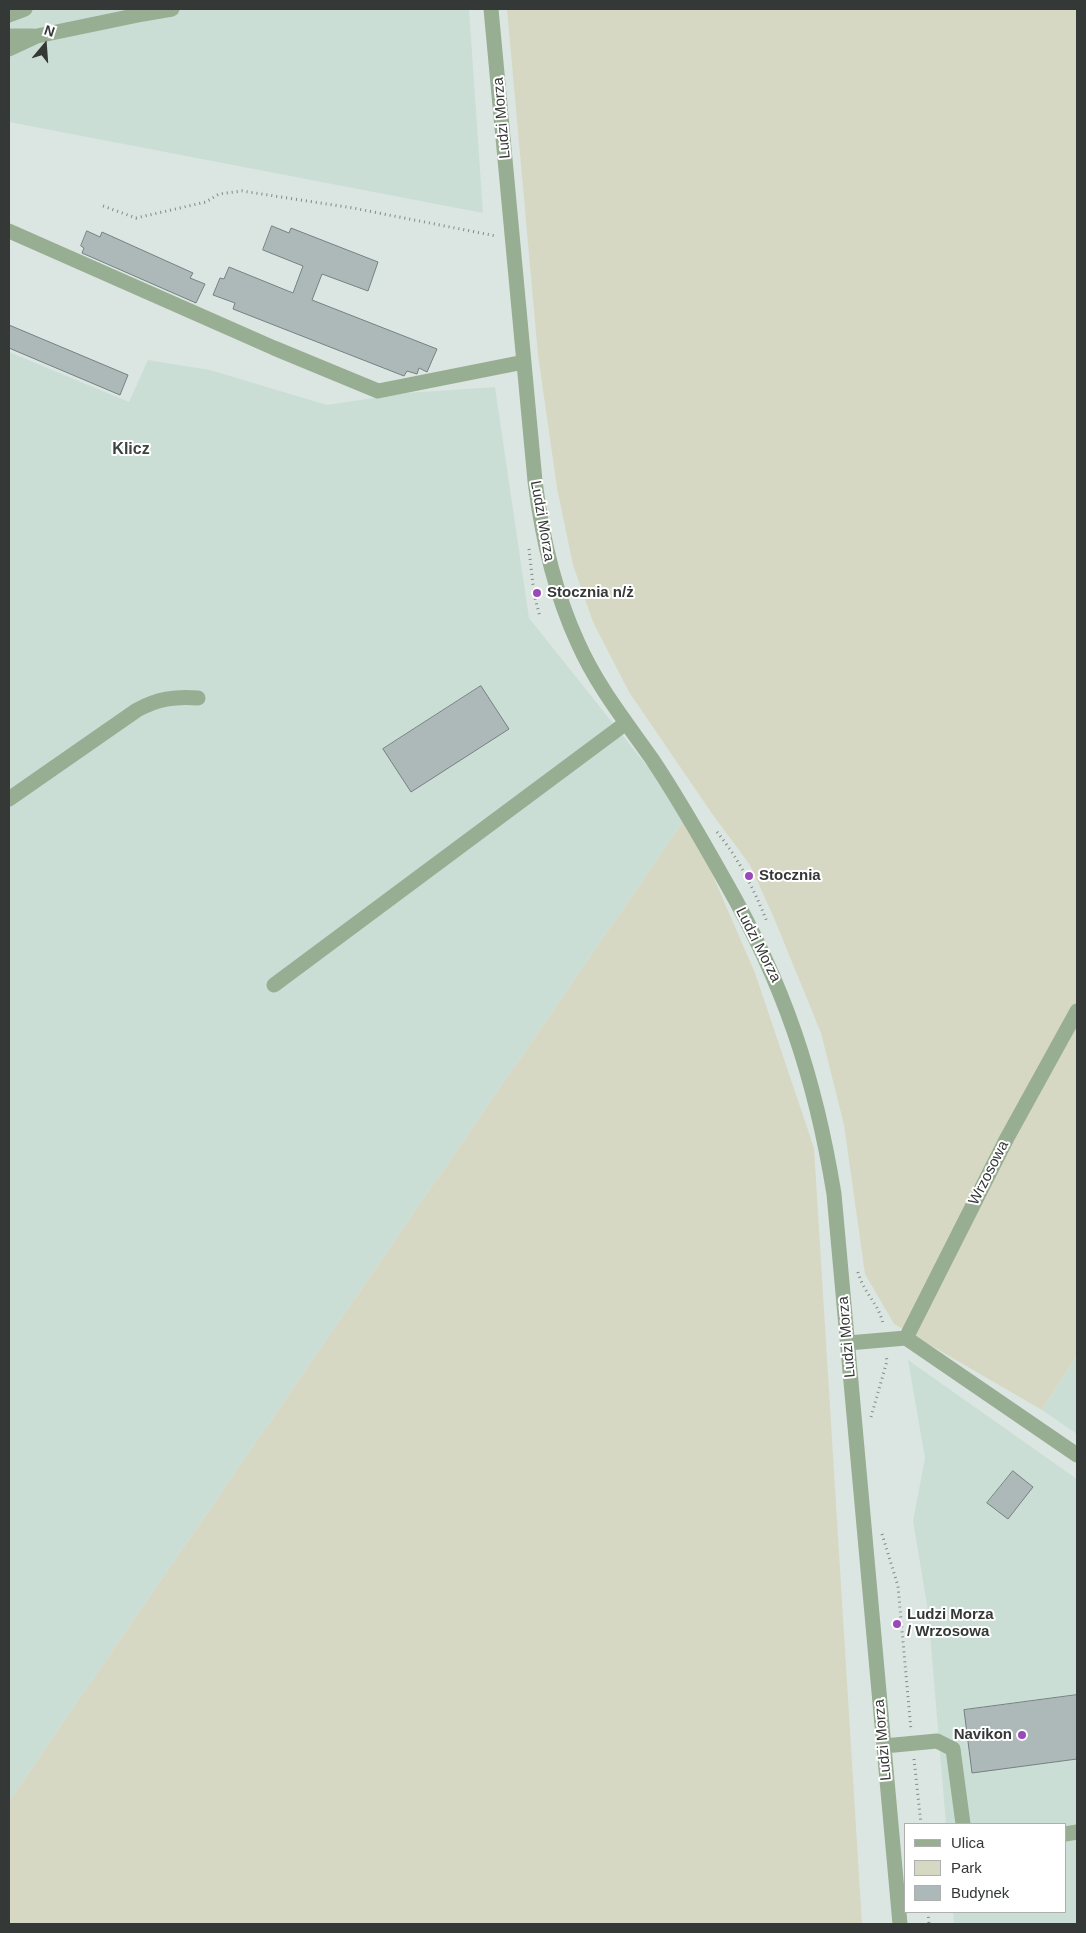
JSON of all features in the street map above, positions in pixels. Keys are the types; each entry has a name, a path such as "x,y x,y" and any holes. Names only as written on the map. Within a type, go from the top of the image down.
{"street":[{"path":"9,15 25,9"},
{"path":"128,9 143,14"},
{"path":"9,36 37,36 172,9"},
{"name":"Ludzi Morza","path":"491,9 538,501 545,549 555,583 579,645 600,686 675,796 726,883 772,971 800,1040 824,1133 834,1194 884,1746 900,1859 900,1924"},
{"path":"9,49 37,36"},
{"path":"9,231 274,348 378,391 524,362"},
{"path":"9,799 137,710 152,702 178,696 198,698"},
{"path":"274,985 626,723"},
{"name":"Wrzosowa","path":"906,1338 1007,1138 1077,1011"},
{"path":"848,1343 906,1338 1077,1455"},
{"path":"884,1746 937,1741 953,1749 964,1823"}],"path":[{"path":"103,206 136,218 206,202 219,194 242,191 353,208 512,238"},
{"path":"529,546 534,594 540,617"},
{"path":"713,827 732,850 754,889 770,930"},
{"path":"856,1264 860,1280 880,1312 887,1361 868,1426"},
{"path":"881,1532 898,1586 921,1823"}],"shaded area":[{"path":"9,9 469,9 483,213 9,122"},
{"path":"9,352 129,402 148,360 210,370 327,405 406,393 495,387 529,618 687,816 9,1801"},
{"path":"1077,1355 1077,1434 1042,1410"},
{"path":"908,1360 1077,1479 1077,1924 954,1924 953,1913 1066,1913 1066,1823 946,1823 928,1611 913,1521 925,1458"}],"green space":[{"path":"507,9 1077,9 1077,1355 1042,1410 894,1324 865,1274 844,1125 821,1033 774,918 750,865 713,815 629,692 593,622 573,565 557,488 538,355"},
{"path":"687,816 755,973 814,1148 862,1924 9,1924 9,1801"}],"building":[{"path":"272,226 289,233 291,228 378,262 368,291 322,274 312,300 437,349 427,372 419,368 417,374 407,371 404,376 233,309 235,303 213,295 220,278 224,279 229,267 293,293 303,266 263,250"},
{"path":"87,231 100,237 102,232 193,273 190,278 205,284 196,303 82,253 84,248 81,246"},
{"path":"9,325 128,375 120,395 9,348"},
{"path":"481,686 509,729 411,792 383,749"},
{"path":"1013,1471 1033,1487 1008,1519 987,1503"},
{"name":"Navikon","path":"1077,1695 1077,1759 972,1773 964,1710"}],"place":[{"name":"Stocznia n/ż","path":"537,593"},
{"name":"Stocznia","path":"749,876"},
{"name":"Ludzi Morza / Wrzosowa","path":"897,1624"},
{"name":"Navikon","path":"1022,1735"}],"district":[{"name":"Klicz","path":"131,450"}]}
